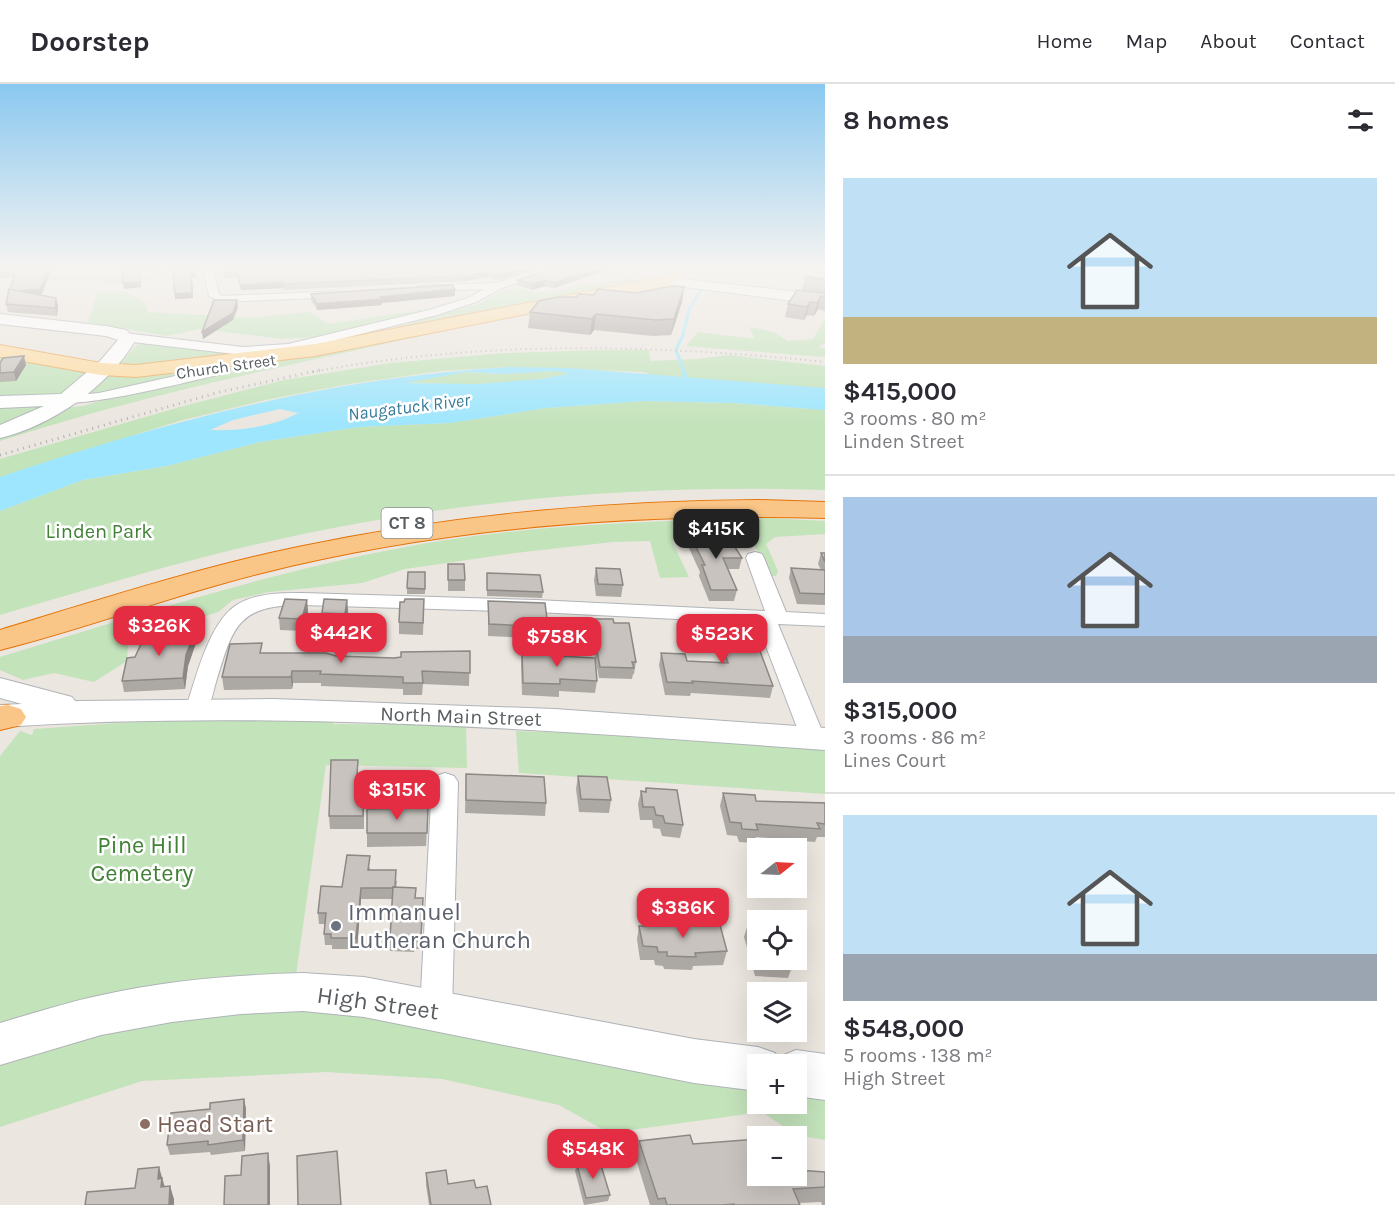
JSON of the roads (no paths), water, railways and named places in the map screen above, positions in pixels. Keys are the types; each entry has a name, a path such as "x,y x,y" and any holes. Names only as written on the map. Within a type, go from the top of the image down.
{"highway":[{"name":"CT 8","path":"1,635 225,560 333,536 438,518 540,506 643,500 745,498 825,500"},
{"name":"CT 8","path":"1,635 230,572 295,556 400,536 505,521 608,512 713,508 825,510"}],"main road":[{"name":"Church Street","path":"0,351 101,369 158,374 224,369 458,320"},
{"name":"Church Street","path":"136,371 315,351"}],"street":[{"path":"13,320 86,328 124,336 234,350 273,350 407,320"},
{"path":"0,432 49,412 66,400 101,369 126,342 124,336"},
{"path":"0,402 99,397 224,369"},
{"path":"755,558 771,617 819,738"},
{"path":"197,708 227,626 242,609 276,600 536,606 825,620"},
{"name":"North Main Street","path":"1,711 197,708 555,720 819,738"},
{"path":"436,1011 445,782"},
{"name":"High Street","path":"0,1044 101,1015 172,1002 241,994 303,992 364,997 694,1061 747,1068"},
{"path":"807,1075 825,1077"}],"water":[{"name":"Naugatuck River","path":"510,367 569,368 825,388 825,410 733,403 643,401 546,408 450,423 359,427 260,442 167,466 83,480 0,511 0,477 62,457 188,420 251,405 315,391 444,372","holes":["556,371 569,374 540,379 478,384 405,383 466,372 502,374","280,409 298,413 278,422 255,427 210,430 233,420"]}],"waterway":[{"path":"684,372 676,350 687,320"},
{"path":"683,370 688,384"}],"railway":[{"path":"312,372 440,354 568,348 696,351 825,362"},
{"path":"0,455 216,393 320,370"}],"place":[{"name":"Immanuel Lutheran Church","path":"336,926"},
{"name":"Head Start","path":"145,1124"}],"park label":[{"name":"Linden Park","path":"99,531"},
{"name":"Pine Hill Cemetery","path":"142,859"}]}
